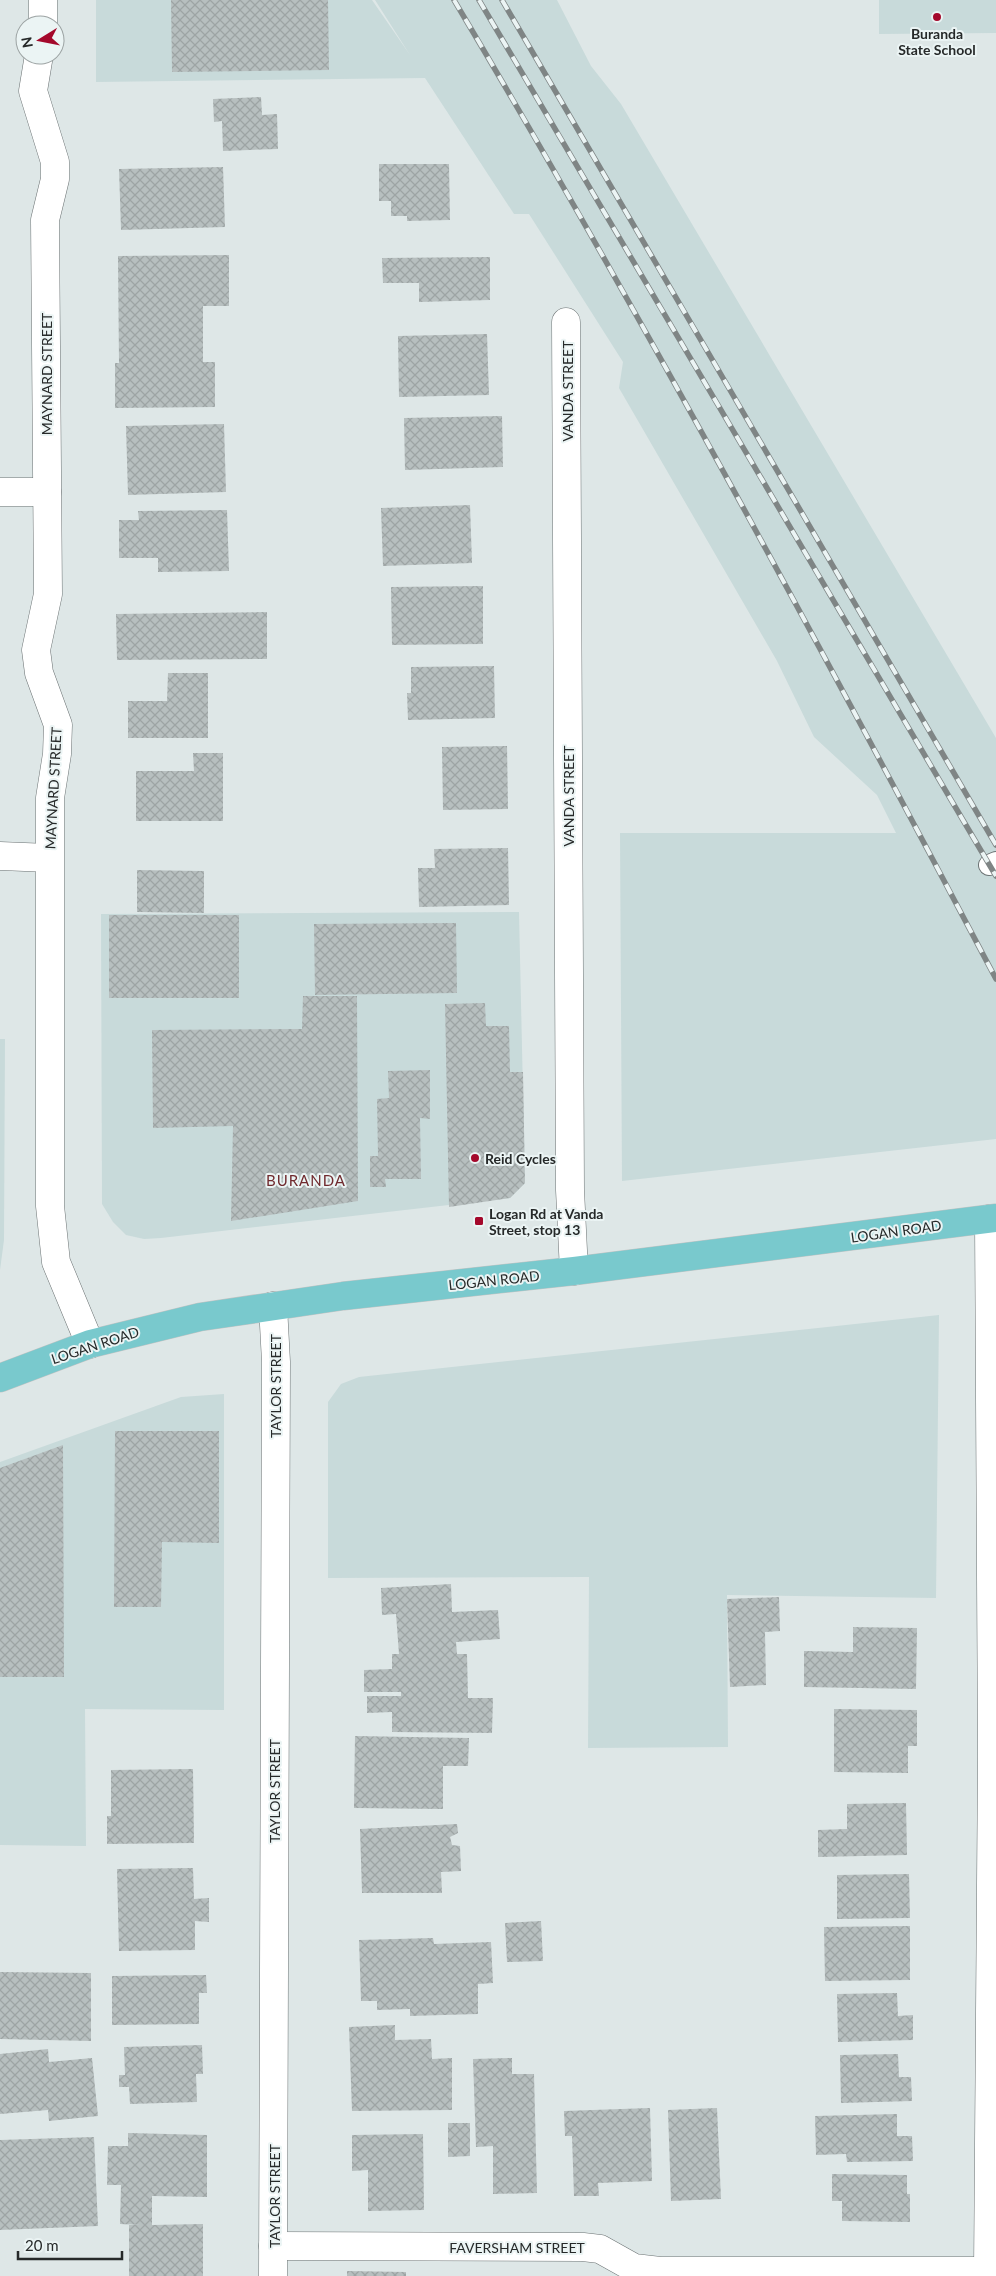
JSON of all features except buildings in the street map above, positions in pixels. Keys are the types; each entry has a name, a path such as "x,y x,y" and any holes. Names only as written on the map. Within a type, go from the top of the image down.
{"main road":[{"name":"LOGAN ROAD","path":"0,1378 90,1344 200,1317 273,1306 574,1271 992,1218"}],"street":[{"path":"43,0 43,15"},
{"name":"MAYNARD STREET","path":"38,65 34,91 55,162 55,179 45,220 48,594 36,650 39,672 58,725 57,754 50,798 49,858 49,1144 52,1237 56,1262 90,1344"},
{"name":"VANDA STREET","path":"566,322 570,1180 574,1271"},
{"path":"0,492 47,492"},
{"path":"0,856 49,858"},
{"path":"992,1218 994,1756 992,2271"},
{"name":"TAYLOR STREET","path":"273,1306 276,1362 273,2276"},
{"name":"FAVERSHAM STREET","path":"273,2246 594,2248 634,2268 648,2270 992,2271"}],"shaded area":[{"path":"96,0 372,0 410,55 375,0 557,0 591,66 621,104 996,738 996,1139 622,1181 620,833 896,833 877,795 814,737 777,661 619,388 623,362 529,214 514,214 425,78 96,82"},
{"name":"Buranda State School","path":"879,0 996,0 996,33 879,34"},
{"path":"519,912 525,1183 510,1198 161,1238 144,1239 126,1235 113,1222 102,1204 101,914"},
{"path":"0,1039 5,1039 4,1240 0,1270"},
{"path":"939,1315 936,1598 727,1595 728,1747 588,1748 589,1577 328,1578 328,1402 341,1384 359,1377"},
{"path":"224,1394 224,1710 85,1709 86,1846 0,1845 0,1462 181,1397"}],"railway":[{"path":"454,0 664,364 865,732 996,979"},
{"path":"479,0 996,876"},
{"path":"502,0 996,845"}],"place":[{"name":"Buranda State School","path":"937,17"},
{"name":"Reid Cycles","path":"475,1158"},
{"name":"Logan Rd at Vanda Street, stop 13","path":"479,1221"}],"district":[{"name":"BURANDA","path":"306,1180"}]}
